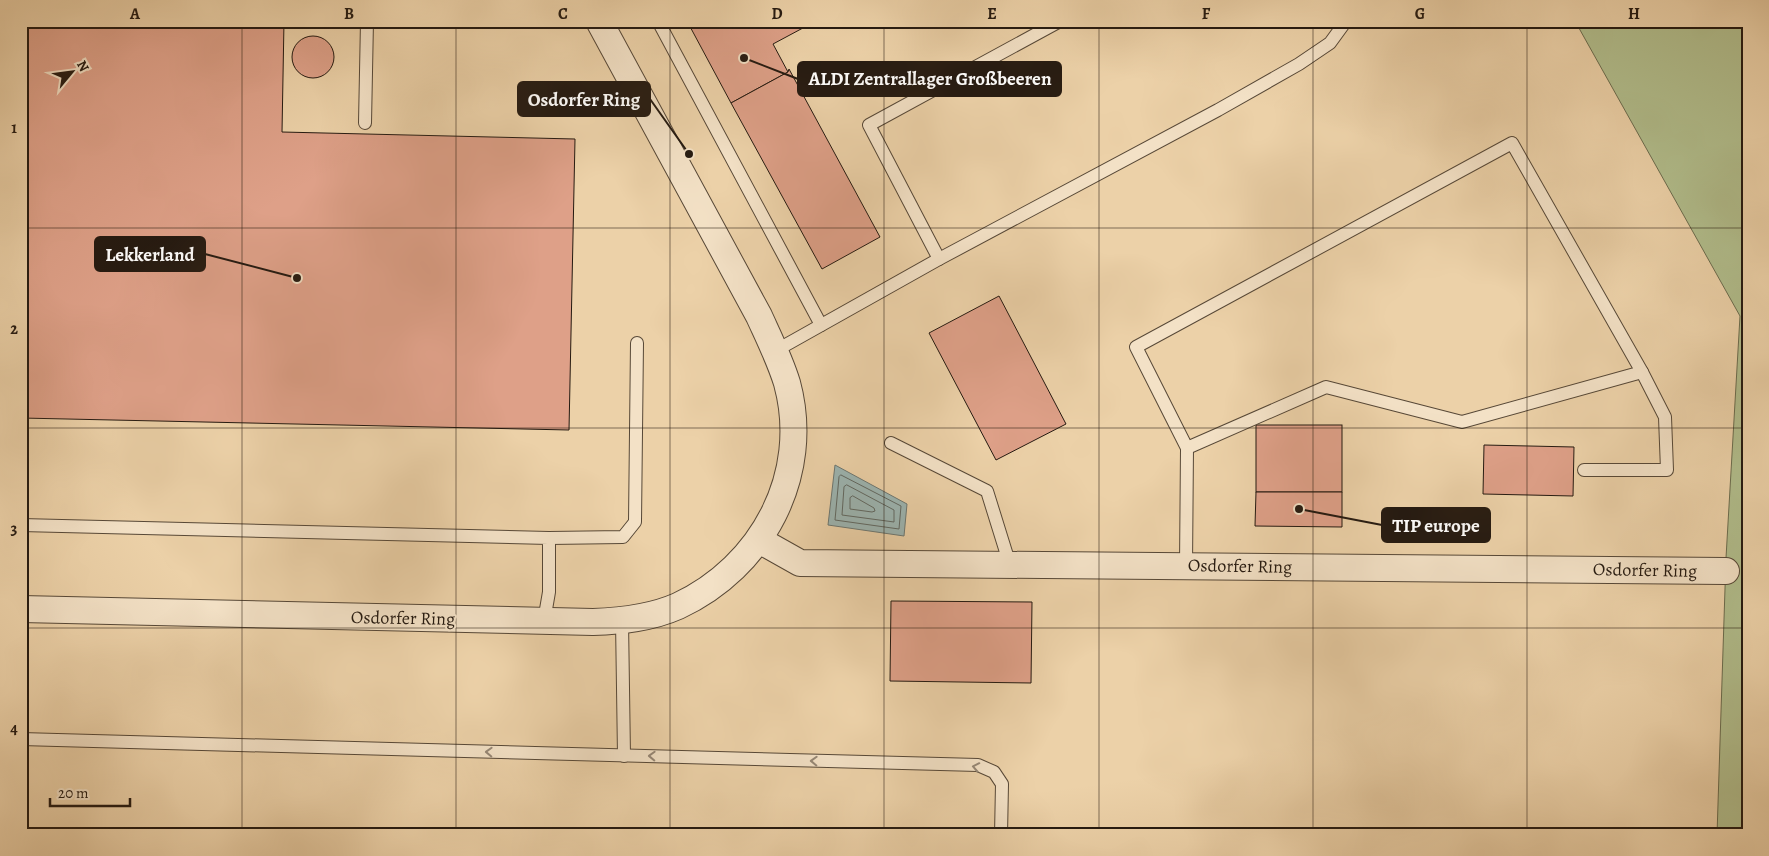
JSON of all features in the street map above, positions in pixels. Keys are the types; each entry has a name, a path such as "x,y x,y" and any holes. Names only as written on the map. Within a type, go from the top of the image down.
{"street":[{"name":"Osdorfer Ring","path":"21,609 544,621 622,621 649,616 676,607 701,594 723,579 743,560 759,540 780,501 788,476 793,451 792,419 787,384 759,316 599,21"},
{"name":"Osdorfer Ring","path":"759,540 800,563 1726,571"}],"lane":[{"path":"365,123 367,21"},
{"path":"658,21 821,325"},
{"path":"940,259 869,125 1060,21"},
{"path":"775,351 1299,64 1330,43 1346,21"},
{"path":"1186,566 1187,448 1136,347 1512,143 1642,372 1665,418 1667,470 1584,470"},
{"path":"21,524 549,538 623,537 635,522 637,343"},
{"path":"1187,448 1326,387 1462,422 1642,372"},
{"path":"891,443 986,491 1010,565"},
{"path":"544,621 549,592 549,538"},
{"path":"622,621 624,756"},
{"path":"21,739 978,765 994,772 1002,784 1001,835"}],"green space":[{"path":"1575,21 1748,21 1748,835 1717,835 1726,558 1740,316"}],"water":[{"path":"835,465 907,504 904,536 828,525"}],"building":[{"path":"21,21 284,21 282,132 575,139 569,430 21,418"},
{"path":"687,21 816,21 773,44 788,72 731,103"},
{"path":"309,36 317,36 328,42 334,57 328,72 317,78 309,78 298,72 292,61 292,53 298,42"},
{"path":"789,69 880,237 822,269 731,103 788,72"},
{"path":"999,296 1066,424 996,460 929,333"},
{"path":"1256,425 1342,425 1342,492 1256,492"},
{"path":"1484,445 1574,447 1573,496 1483,494"},
{"path":"1256,492 1342,492 1342,527 1255,526"},
{"path":"891,601 1032,602 1031,683 890,681"}],"place":[{"name":"ALDI Zentrallager Großbeeren","path":"744,58"},
{"name":"Osdorfer Ring","path":"689,154"},
{"name":"Lekkerland","path":"297,278"},
{"name":"TIP europe","path":"1299,509"}]}
